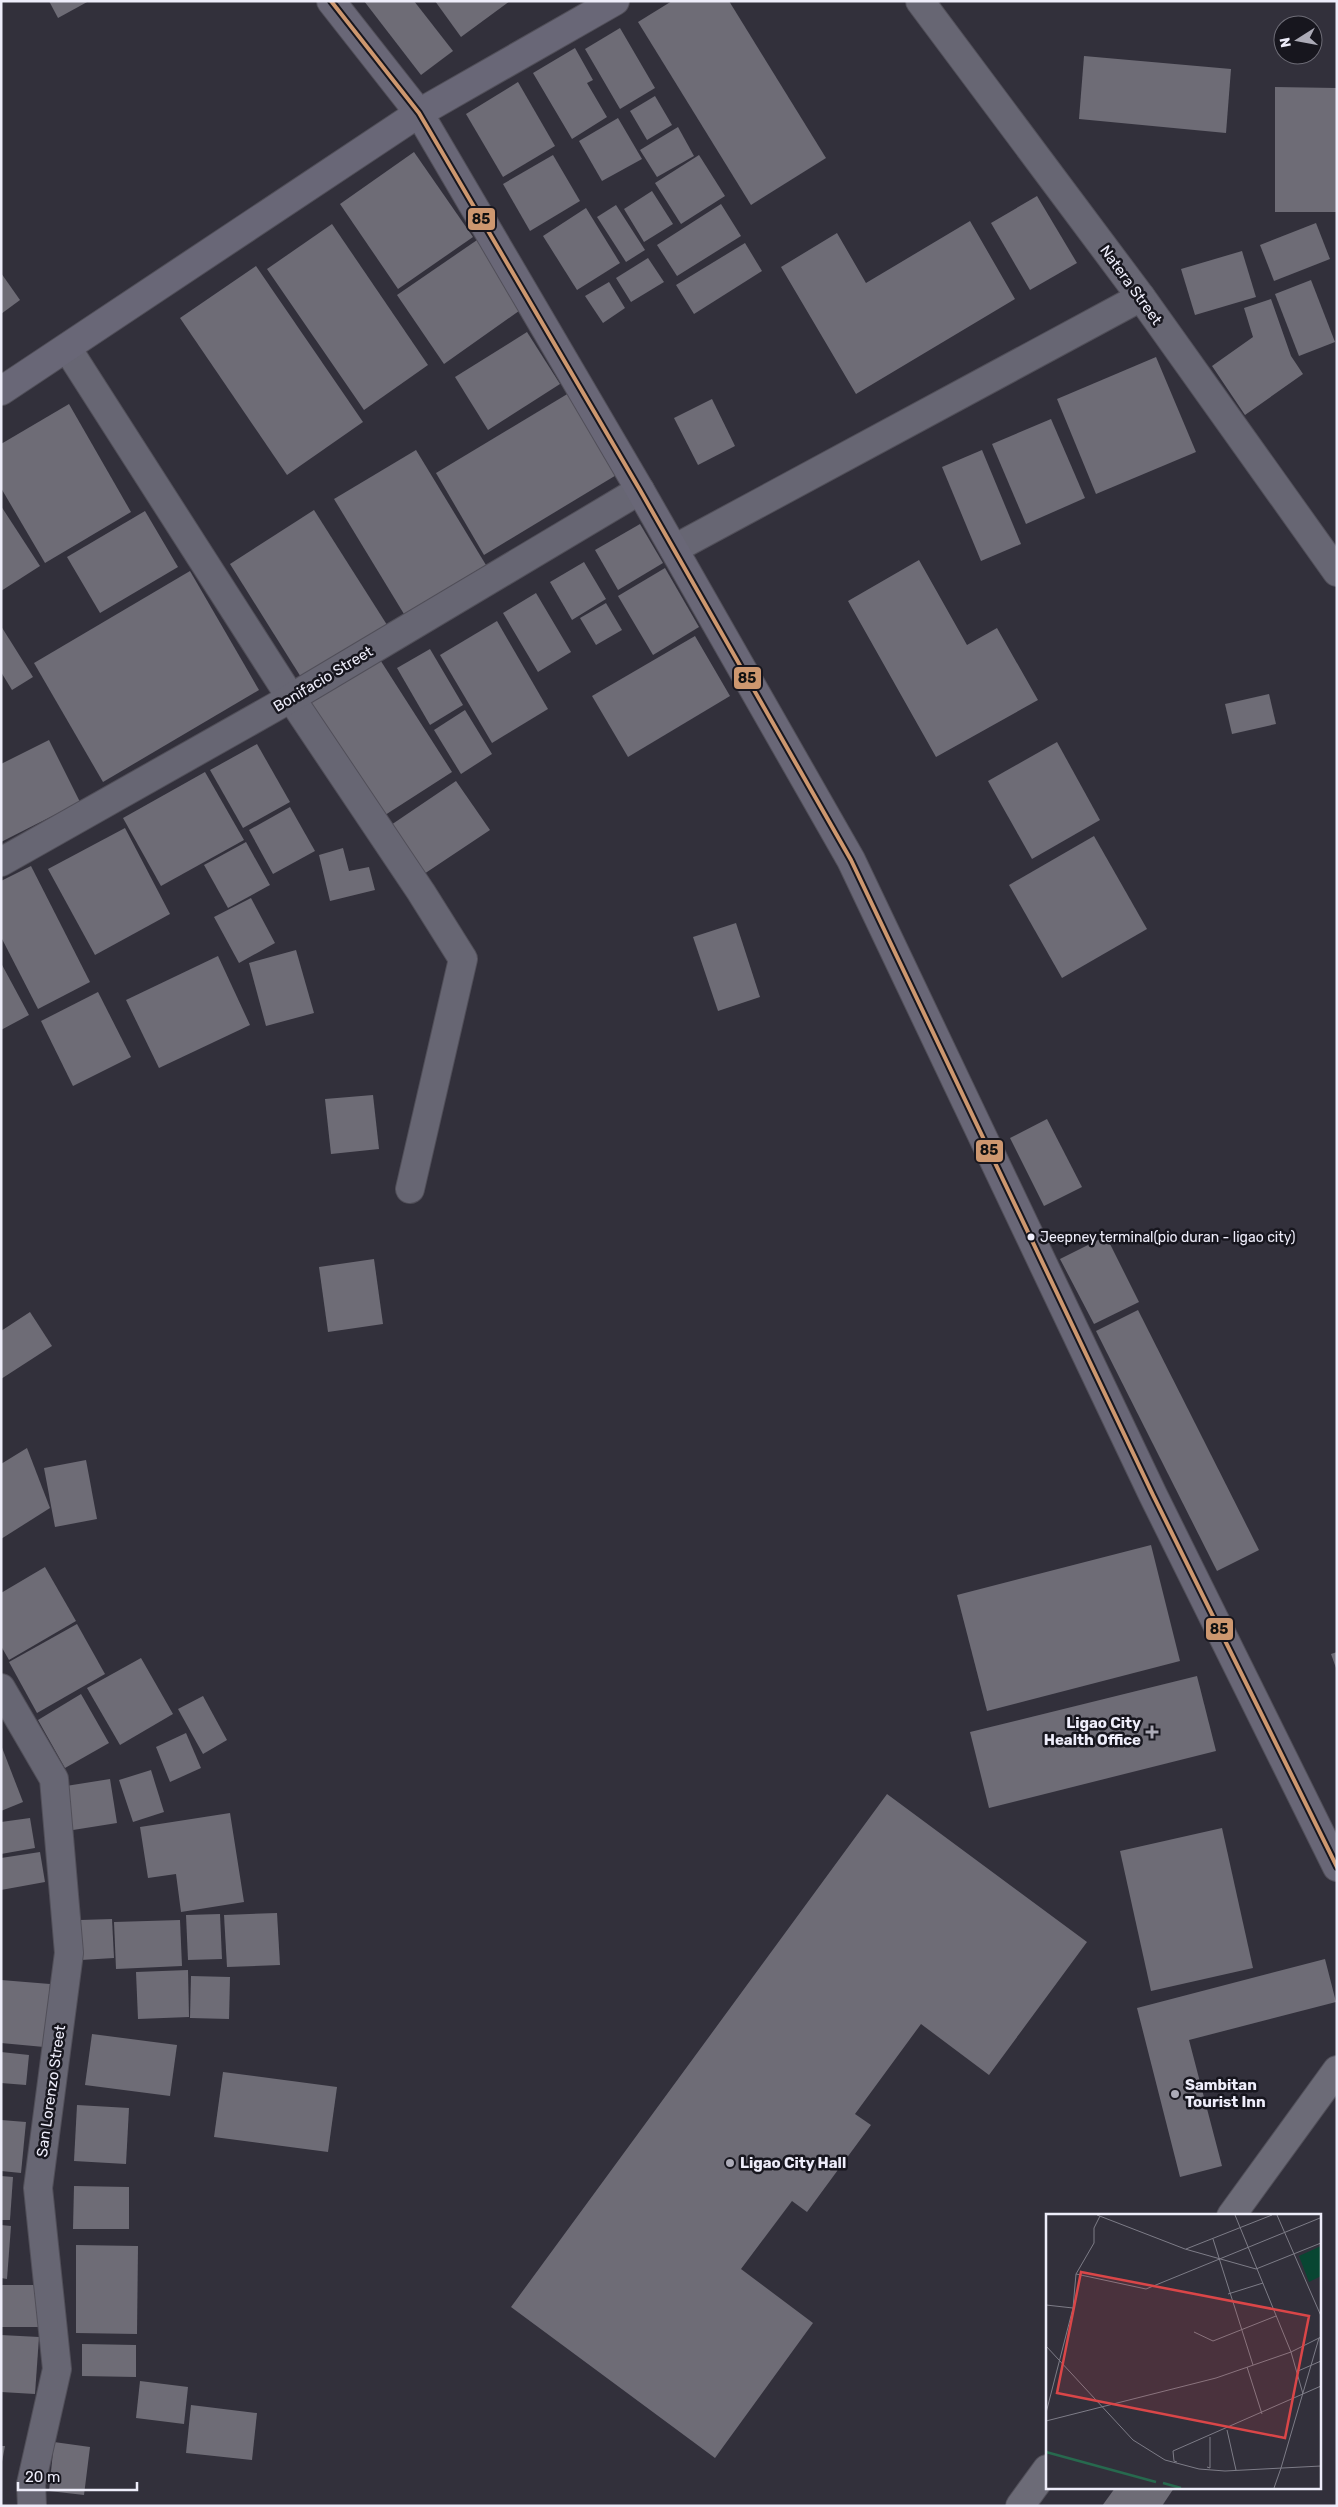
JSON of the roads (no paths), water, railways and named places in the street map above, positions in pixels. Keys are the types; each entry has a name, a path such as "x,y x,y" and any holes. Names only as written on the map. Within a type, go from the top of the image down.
{"highway":[{"path":"1232,2214 1337,2070"},
{"path":"1020,2506 1046,2470"}],"street":[{"path":"331,1 419,113 640,490 851,860 1154,1495 1337,1867"},
{"name":"Natera Street","path":"920,1 1141,297 1337,572"},
{"path":"1,390 419,113 611,2"},
{"path":"674,550 1141,297"},
{"path":"67,348 291,698 421,892 463,959 410,1189"},
{"name":"Bonifacio Street","path":"1,862 291,698 640,490"},
{"name":"San Lorenzo Street","path":"1,1688 54,1779 69,1953 38,2188 57,2368 31,2484 32,2506"}],"place":[{"name":"Jeepney terminal(pio duran - ligao city)","path":"1031,1237"},
{"name":"Ligao City Health Office","path":"1152,1732"},
{"name":"Sambitan Tourist Inn","path":"1175,2094"},
{"name":"Ligao City Hall","path":"730,2163"}]}
